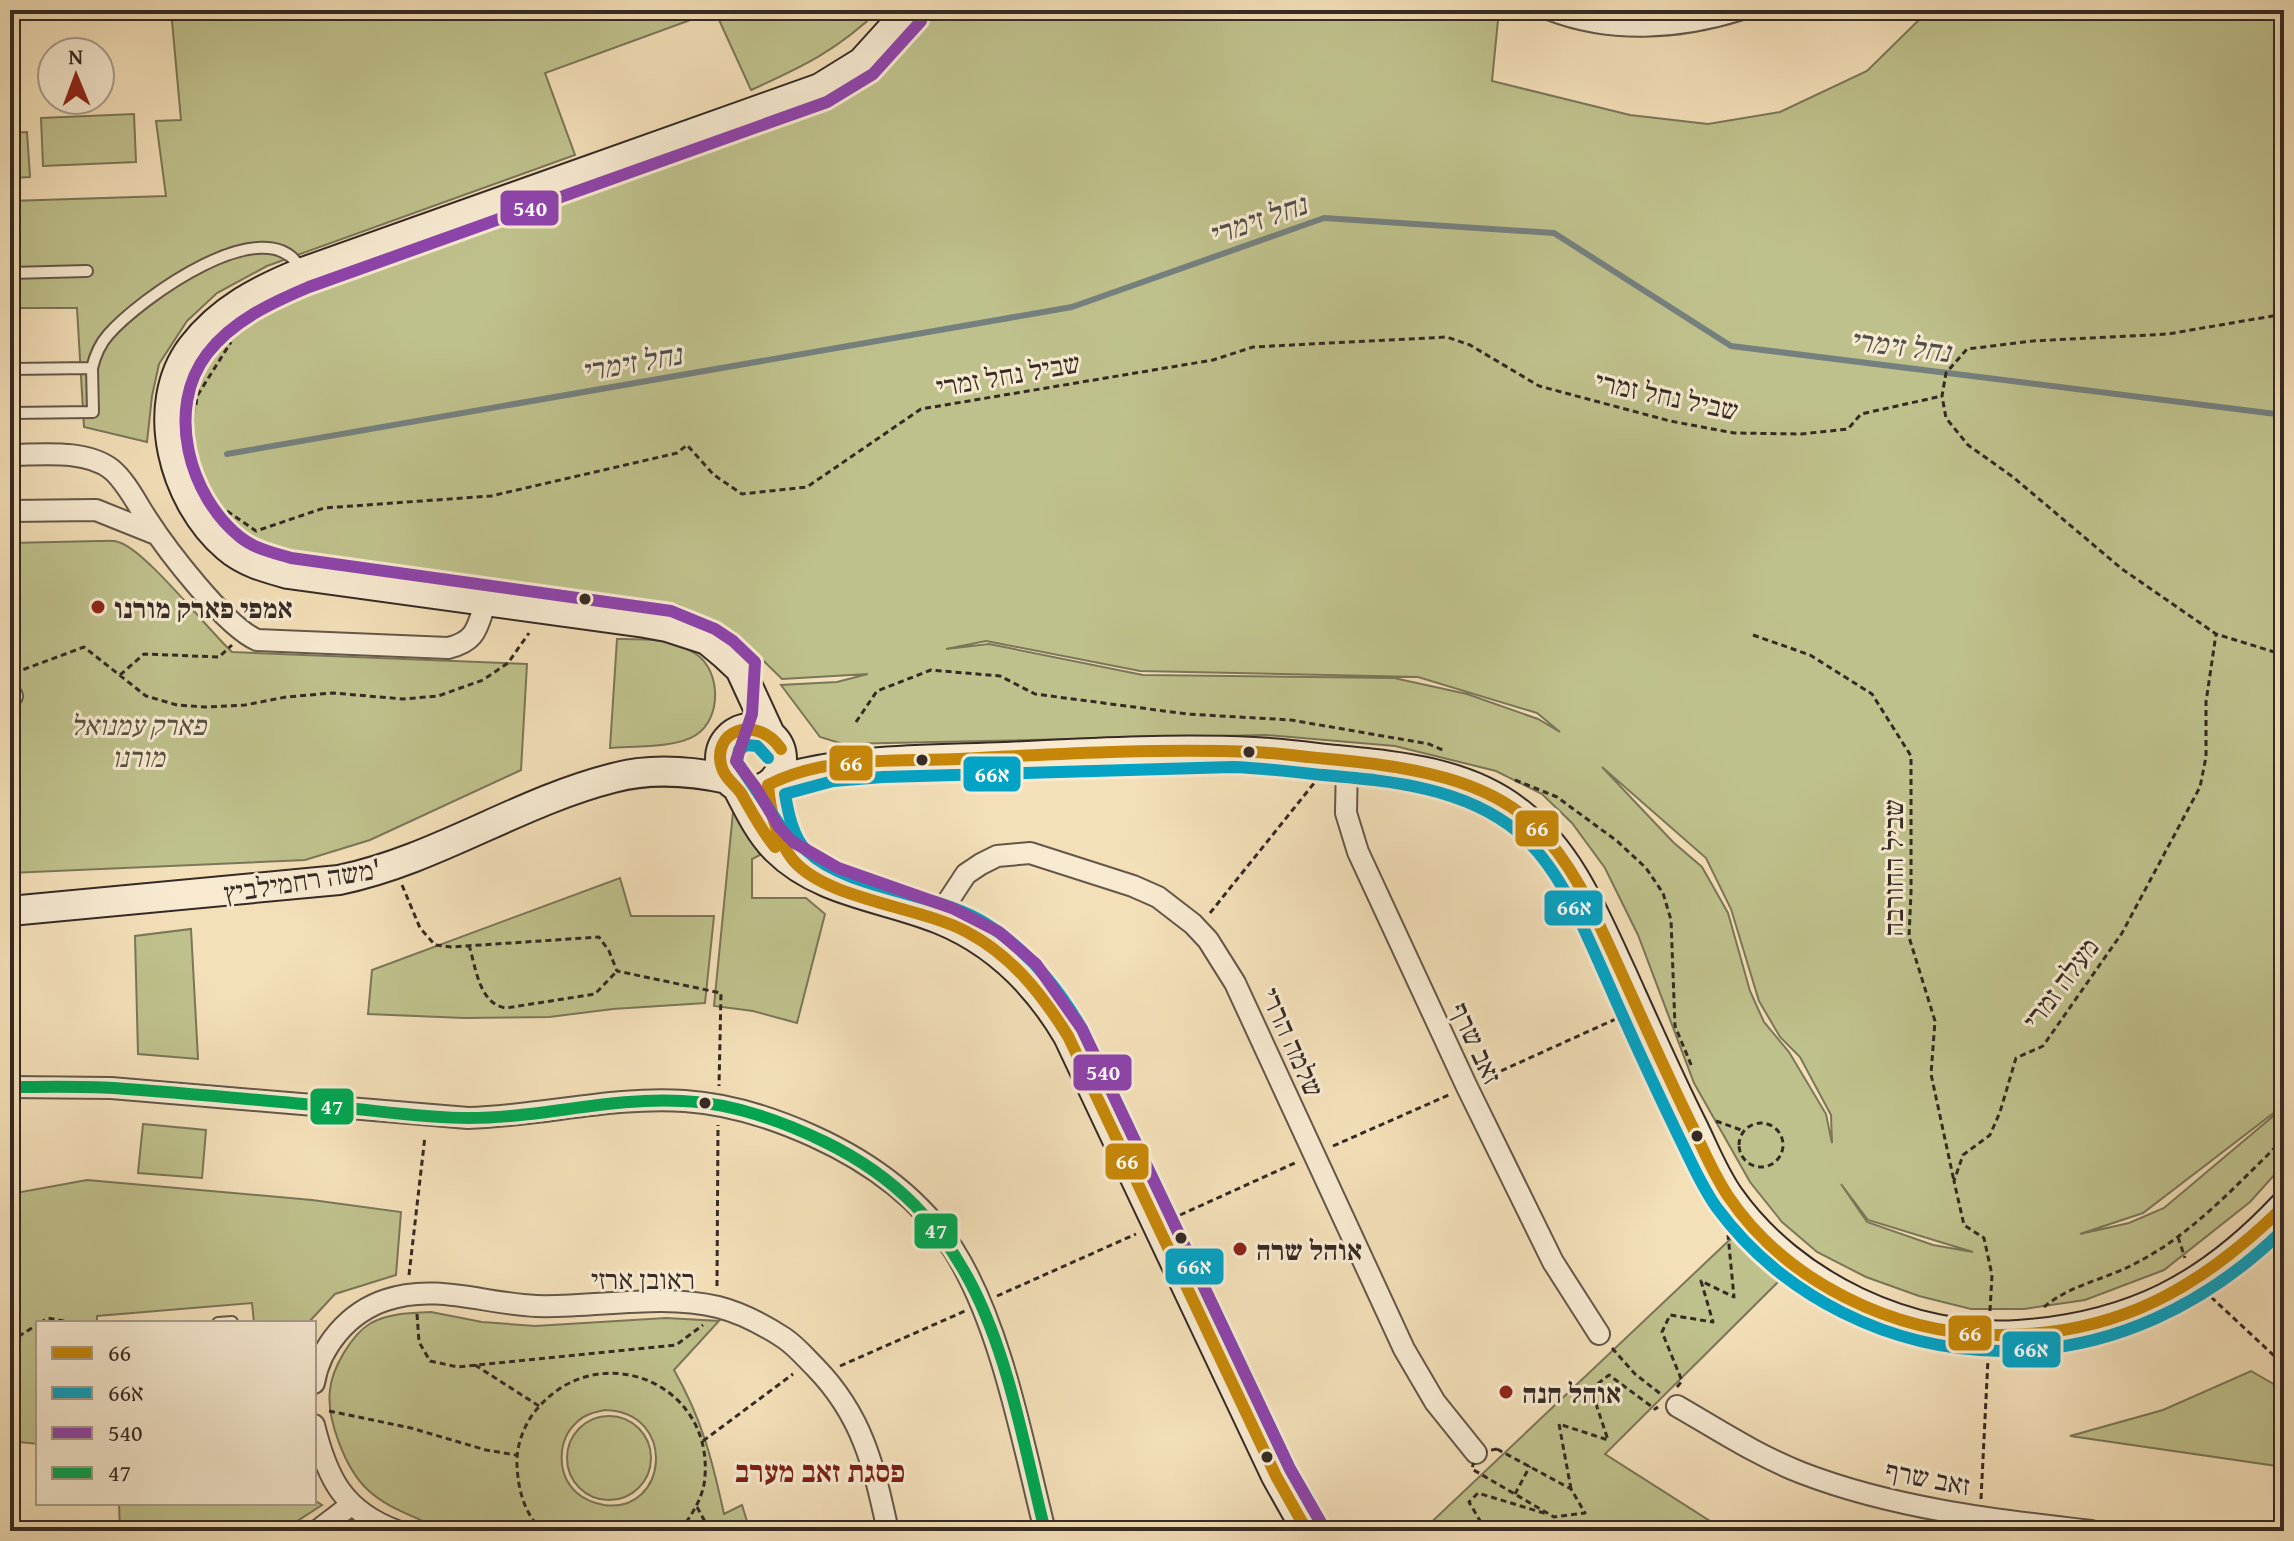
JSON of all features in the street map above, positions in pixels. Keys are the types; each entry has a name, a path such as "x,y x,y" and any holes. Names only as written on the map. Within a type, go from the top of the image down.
{"street":[{"path":"795,863 771,814 772,782 782,766 776,742 740,669 707,640 667,627 288,574 257,566 228,549 193,507 177,468 172,446 171,404 177,377 191,349 225,313 259,292 303,272 820,88 862,62 909,10"},
{"path":"1551,10 1589,21 1627,27 1710,19 1739,10"},
{"path":"10,455 74,454 111,469 156,534 227,620 257,640 448,648 463,645 475,634 486,601"},
{"path":"10,511 96,510 156,534"},
{"path":"740,669 728,764 754,820 776,849 845,890 937,918 992,946 1016,967 1054,1013 1068,1036 1276,1476 1307,1531"},
{"path":"728,764 740,730 750,728 776,742 828,761 859,763 1064,754 1255,752 1340,760 1438,775 1492,795 1541,832 1575,877 1699,1140 1735,1205 1783,1253 1844,1296 1875,1312 1901,1320 1941,1330 1989,1335 2039,1334 2107,1322 2135,1313 2213,1270 2284,1206"},
{"name":"זאב שרף","path":"1340,760 1349,831 1467,1087 1553,1262 1599,1334"},
{"path":"728,764 752,790 803,772 859,763"},
{"name":"משה רחמילביץ'","path":"10,911 339,880 394,866 615,777 728,764"},
{"name":"שלמה הררי","path":"937,918 966,874 997,856 1030,853 1119,881 1158,897 1198,929 1222,958 1235,983 1415,1369 1452,1425 1476,1453"},
{"path":"10,1087 111,1088 468,1118 527,1115 660,1100 718,1105 770,1118 819,1139 897,1187 952,1248 980,1304 1010,1396 1045,1531"},
{"name":"ראובן ארזי","path":"316,1372 332,1341 353,1317 369,1307 411,1294 444,1294 533,1306 661,1302 717,1307 765,1326 787,1340 816,1368 852,1412 874,1470 888,1531"},
{"name":"זאב שרף","path":"1672,1402 1766,1456 1812,1476 1882,1498 2091,1531"},
{"path":"319,1418 328,1471 337,1488 367,1518 397,1531"},
{"path":"317,1531 351,1505"}],"lane":[{"path":"10,413 93,412 92,368 105,338 120,322 170,284 200,266 254,248 270,248 284,250 297,260 303,272"},
{"path":"10,273 87,271"},
{"path":"10,369 92,368"}],"path":[{"path":"2284,314 2168,334 2033,341 1967,349 1946,373 1942,396 1946,418 1968,445 2013,477 2122,569 2216,634 2284,655"},
{"path":"195,412 197,396 237,332"},
{"name":"שביל נחל זמרי","path":"217,503 256,531 324,508 491,496 677,453 687,445 714,475 742,494 807,487 921,409 1213,360 1253,347 1447,337 1470,345 1539,386 1670,421 1734,433 1801,434 1848,429 1861,414 1942,396"},
{"path":"10,675 84,647 146,696 177,705 245,705 333,693 403,699 438,696 483,680 508,663 546,609"},
{"path":"120,675 144,654 219,657 244,634"},
{"name":"מעלה זמרי","path":"1954,1181 1963,1155 1990,1135 2016,1058 2043,1046 2122,933 2200,787 2206,757 2206,702 2216,634"},
{"name":"שביל החורבה","path":"1753,635 1810,655 1872,694 1911,756 1909,937 1935,1021 1931,1074 1954,1181"},
{"path":"856,722 877,691 931,670 1000,676 1035,694 1187,714 1291,720 1429,744 1457,756"},
{"path":"1198,929 1340,760"},
{"path":"1514,779 1557,797 1617,841 1646,868 1663,893 1671,920 1675,1026 1692,1067"},
{"path":"394,866 420,928 435,945 599,937 617,971"},
{"path":"469,945 483,992 496,1007 595,994 617,971"},
{"path":"427,1116 411,1294 419,1342 430,1361 458,1367 676,1345 703,1326 717,1307 721,993 617,971"},
{"path":"703,1441 816,1368 980,1304 1638,1010"},
{"path":"1699,1140 1716,1121 1744,1131 1758,1124 1773,1126 1783,1140 1781,1155 1768,1166 1747,1162 1739,1149 1744,1131"},
{"path":"2039,1334 2042,1309 2059,1294 2139,1262 2178,1237 2284,1139"},
{"path":"1954,1181 1964,1225 1984,1238 1992,1275 1981,1516"},
{"path":"1486,1531 1469,1502 1478,1493 1554,1517 1585,1513 1571,1489 1559,1424 1608,1440 1591,1389 1609,1375 1655,1409 1672,1402 1682,1381 1662,1332 1670,1315 1713,1322 1701,1281 1734,1297 1727,1227 1735,1205"},
{"path":"2194,1281 2284,1365"},
{"path":"44,1321 48,1318 64,1321"},
{"path":"10,1342 36,1326"},
{"path":"1599,1334 1635,1374 1672,1402"},
{"path":"475,1365 539,1406"},
{"path":"543,1531 534,1524 518,1490 516,1455 527,1421 549,1395 574,1380 603,1372 627,1373 658,1384 686,1408 703,1441 705,1478 697,1507 680,1531"},
{"path":"319,1418 411,1428 486,1450 516,1455"},
{"path":"1554,1517 1472,1469 1476,1453 1497,1449 1571,1489"},
{"path":"1515,1494 1530,1466"},
{"path":"697,1507 710,1531"}],"green space":[{"path":"171,10 879,10 819,56 751,90 715,11 545,73 575,155 267,266 217,293 187,321 159,364 147,442 84,427 77,308 10,308 10,201 166,196 156,121 181,120"},
{"path":"929,10 1499,10 1492,81 1630,115 1708,124 1780,112 1867,71 1929,10 2284,10 2284,1105 2143,1213 2080,1234 2129,1223 2164,1208 2284,1107 2284,1164 2250,1202 2164,1270 2085,1300 2024,1309 1971,1309 1919,1296 1866,1277 1817,1252 1782,1222 1750,1182 1694,1083 1638,935 1605,868 1572,823 1542,794 1496,771 1395,746 1266,735 843,744 820,737 781,685 837,682 868,674 782,679 733,631 678,605 284,554 235,526 211,497 197,462 194,444 198,381 211,357 245,326 299,296 839,93 888,56 910,35","holes":["986,641 1140,671 1418,677 1537,713 1560,732 1538,719 1467,694 1394,678 1143,675 989,644 946,649","1602,767 1706,858 1731,909 1759,1001 1780,1037 1800,1057 1831,1115 1832,1143 1826,1114 1789,1052 1764,1022 1750,991 1728,913 1702,867 1673,842","1841,1184 1868,1220 1973,1252 1933,1245 1867,1222"]},
{"path":"134,114 136,162 43,166 41,118"},
{"path":"27,132 30,177 10,178 10,133"},
{"name":"פארק עמנואל מורנו","path":"118,542 143,558 232,652 527,664 521,770 370,840 305,860 10,873 10,543"},
{"path":"617,639 668,642 696,654 704,662 714,683 714,706 710,718 696,735 654,746 610,748"},
{"path":"733,812 742,817 760,855 752,859 752,898 806,898 825,914 797,1023 753,1011 714,1006"},
{"path":"620,878 631,916 714,916 705,1003 549,1017 464,1018 368,1014 372,970"},
{"path":"191,929 198,1059 138,1054 135,936"},
{"path":"143,1124 206,1130 202,1178 138,1173"},
{"path":"87,1180 312,1200 401,1212 396,1275 335,1294 310,1321 254,1321 252,1303 97,1316 97,1321 36,1321 36,1444 10,1441 10,1194"},
{"path":"1739,1231 1784,1276 1605,1454 1721,1528 1717,1531 1422,1531"},
{"path":"431,1312 482,1322 535,1326 666,1318 719,1321 674,1370 705,1440 724,1514 742,1505 750,1531 443,1531 376,1497 352,1470 339,1443 331,1415 332,1381 344,1352 371,1323 400,1314","holes":["605,1410 629,1415 645,1427 654,1443 656,1462 652,1479 641,1494 625,1504 604,1505 586,1499 570,1485 562,1467 563,1447 570,1429 583,1417"]},
{"path":"2251,1371 2284,1390 2284,1467 2070,1436 2163,1410"},
{"path":"609,1416 625,1419 639,1428 648,1442 651,1458 648,1474 639,1488 625,1497 609,1500 593,1497 579,1488 570,1474 567,1458 570,1442 579,1428 593,1419"},
{"path":"316,1501 322,1505 282,1531 120,1531 119,1505 316,1505"}],"waterway":[{"name":"נחל זימרי","path":"227,454 1072,307 1324,218 1554,233 1731,346 2284,415"}],"transit line":[{"name":"540","path":"921,21 873,74 827,102 309,287 253,314 217,342 194,376 187,400 189,451 196,476 222,520 240,537 265,550 291,558 671,611 715,629 733,641 755,662 752,714 736,761 779,827 793,842 838,868 952,908 999,932 1036,964 1082,1029 1290,1469 1321,1523"},
{"name":"66","path":"775,847 741,793 725,775 720,755 729,736 748,729 771,738 781,749"},
{"name":"66א","path":"768,758 757,746 746,745 739,750 737,762 788,837"},
{"name":"66","path":"1307,1531 1276,1476 1068,1036 1047,1005 1012,964 967,932 924,915 850,894 808,874 793,860 783,843 773,814 768,785 813,769 861,762 1107,752 1218,751 1274,753 1393,767 1445,778 1487,793 1513,808 1536,827 1574,877 1603,932 1718,1180 1752,1227 1811,1278 1882,1313 1920,1325 1997,1335 2081,1327 2119,1316 2154,1302 2188,1283 2221,1261 2284,1206"},
{"name":"66א","path":"1321,1523 1290,1469 1082,1029 1061,996 1024,953 978,919 936,902 865,882 823,863 807,851 798,839 785,794 833,781 883,777 1233,767 1400,784 1474,805 1518,832 1559,881 1691,1163 1717,1208 1744,1240 1774,1268 1807,1292 1880,1329 1920,1341 2001,1351 2042,1349 2119,1333 2190,1301 2255,1256 2284,1229"},
{"name":"47","path":"10,1087 114,1088 451,1118 523,1115 629,1102 701,1102 737,1109 808,1134 880,1175 923,1214 956,1258 982,1306 1001,1359 1045,1531"}],"place":[{"name":"אמפי פארק מורנו","path":"98,607"},
{"name":"אוהל שרה","path":"1240,1249"},
{"name":"אוהל חנה","path":"1506,1392"}],"district":[{"name":"פסגת זאב מערב","path":"820,1471"}]}
